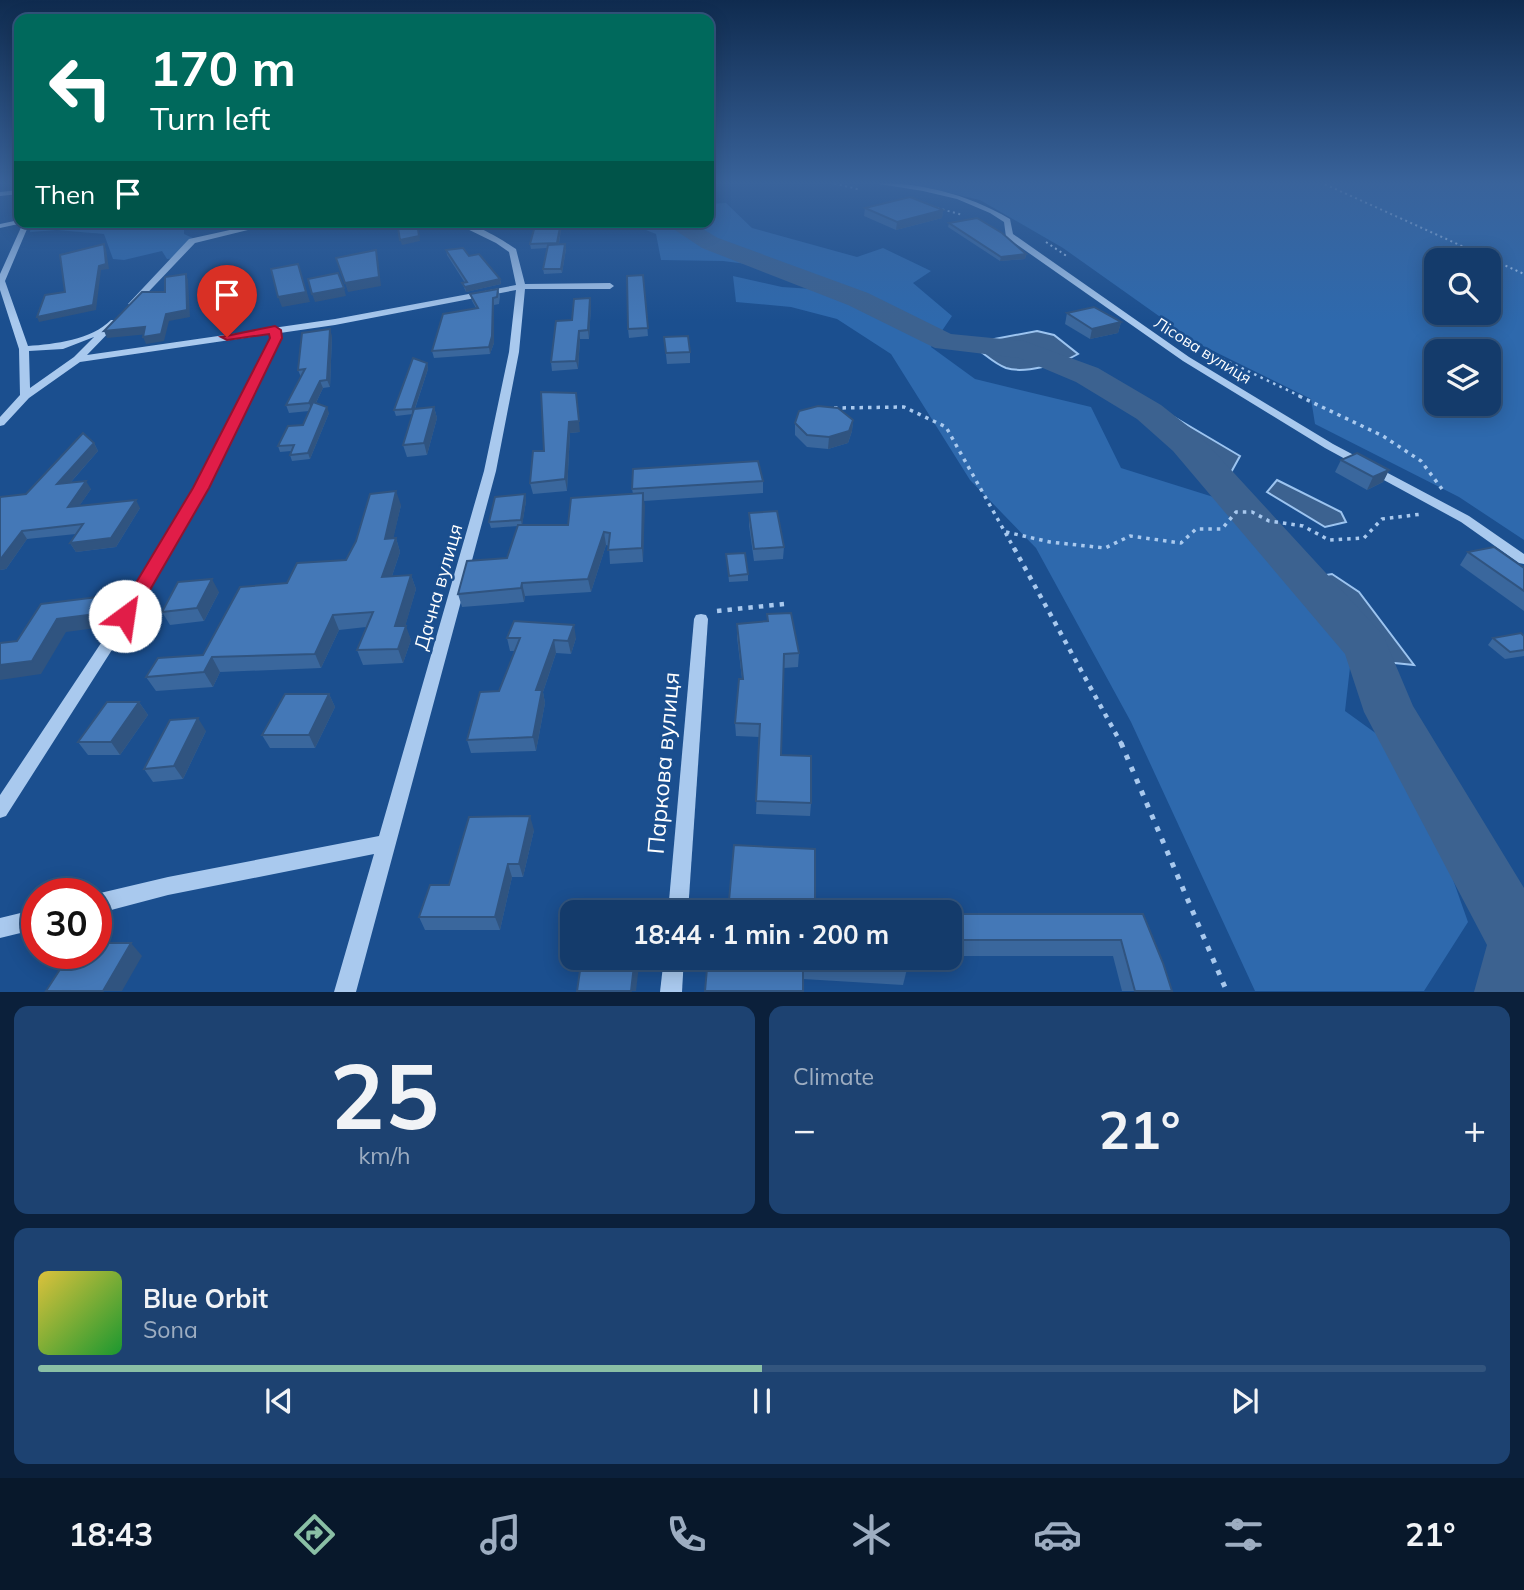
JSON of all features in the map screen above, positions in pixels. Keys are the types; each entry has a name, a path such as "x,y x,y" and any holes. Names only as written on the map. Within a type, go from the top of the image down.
{"street":[{"path":"24,228 1,281 24,349 25,396"},
{"path":"127,309 191,241 249,228"},
{"name":"Дачна вулиця","path":"345,992 490,471 514,352 521,287 513,251 499,241 470,228"},
{"name":"Лісова вулиця","path":"1008,228 1009,235 1130,323 1329,446 1449,510 1524,560"},
{"path":"77,359 275,330 521,287 610,286"},
{"path":"0,423 25,396 77,359 117,319"},
{"path":"24,349 63,345 108,328"},
{"path":"0,810 112,638 201,488 276,338 275,330"},
{"name":"Паркова вулиця","path":"679,900 701,619"},
{"path":"112,900 168,886 386,843"},
{"path":"0,928 21,923"},
{"path":"671,992 673,970"}],"path":[{"path":"1423,228 1524,274"},
{"path":"1038,237 1077,265"},
{"path":"1185,341 1383,436 1422,461 1443,490"},
{"path":"824,408 904,407 946,427 1115,729 1227,992"},
{"path":"1005,532 1050,542 1105,548 1130,536 1181,542 1196,530 1222,529 1236,512 1252,512 1269,521 1303,526 1329,540 1364,538 1382,519 1449,510"},
{"path":"701,619 707,612 784,604"}],"shaded area":[{"path":"31,228 184,228 184,234 195,239 178,258 167,259 162,251 124,260 113,259 104,234 57,230 30,232"},
{"path":"642,228 753,228 857,257 883,248 931,271 913,283 952,316 931,347 975,379 1091,407 1121,468 1223,500 1352,650 1345,711 1410,758 1468,922 1424,991 1255,991 1131,722 1036,548 970,480 891,354 837,319 791,307 736,302 733,276 782,287 828,290 802,271 723,261 661,260 656,234"},
{"path":"1029,228 1524,228 1524,540 1459,497 1315,424 1311,399 1197,343 1063,248"},
{"path":"1037,331 1054,335 1078,354 1042,367 1014,370 998,364 977,349 978,342"},
{"path":"1079,370 1096,371 1240,456 1229,476 1217,471 1149,413 1077,375"},
{"path":"1277,480 1341,512 1346,522 1325,527 1267,492"},
{"path":"1332,574 1359,592 1414,665 1385,662 1314,577"}],"building":[{"path":"398,228 418,228 419,236 400,240"},
{"path":"534,228 560,228 557,243 530,244"},
{"path":"957,228 994,228 1026,254 1001,257"},
{"path":"104,244 106,264 99,266 93,305 37,317 45,295 65,292 60,255"},
{"path":"565,244 561,269 543,269 548,245"},
{"path":"463,248 469,256 479,254 500,279 465,287 462,283 467,282 446,250"},
{"path":"376,250 379,277 345,283 336,258"},
{"path":"298,264 306,292 278,297 271,269"},
{"path":"338,273 344,288 312,294 308,279"},
{"path":"186,274 187,310 166,314 161,334 143,337 145,327 104,331 142,292 165,292 165,277"},
{"path":"643,275 648,328 628,329 627,276"},
{"path":"498,289 497,297 493,298 489,347 432,351 443,314 478,308 470,294"},
{"path":"590,298 588,330 579,331 576,361 551,362 556,321 572,320 574,299"},
{"path":"1094,307 1121,322 1092,329 1067,313"},
{"path":"330,329 327,380 320,381 309,403 286,405 305,369 298,370 302,333"},
{"path":"688,336 690,352 666,353 664,337"},
{"path":"413,358 427,363 412,409 394,410"},
{"path":"541,392 576,393 579,421 569,422 565,479 530,483 533,451 544,451"},
{"path":"313,402 327,407 308,453 290,455 294,445 278,446 288,426 303,425"},
{"path":"818,406 838,408 853,420 849,431 829,437 807,435 795,423 799,411"},
{"path":"434,407 424,443 403,445 414,409"},
{"path":"83,433 94,443 57,484 86,481 68,507 136,500 111,538 70,543 83,524 22,531 0,560 0,497 26,494"},
{"path":"1357,453 1389,470 1373,477 1341,460"},
{"path":"758,461 763,481 632,489 633,469"},
{"path":"396,491 385,539 396,538 382,577 411,575 395,626 406,626 398,649 357,650 373,612 333,615 315,654 212,657 204,672 146,677 158,658 203,655 240,587 287,583 297,563 346,560 356,541 370,494"},
{"path":"643,493 642,548 608,550 610,533 604,532 588,579 522,583 521,588 458,594 467,561 507,558 518,525 568,525 571,498"},
{"path":"525,494 521,520 489,522 495,497"},
{"path":"777,511 784,547 754,549 749,513"},
{"path":"1494,547 1524,568 1524,591 1468,552"},
{"path":"745,553 748,574 729,576 726,554"},
{"path":"212,579 197,608 162,612 178,582"},
{"path":"106,596 96,614 57,619 32,661 0,665 0,643 17,641 41,604"},
{"path":"791,613 799,653 784,654 781,755 811,756 811,803 756,801 760,724 735,723 739,679 743,679 737,624 768,621 767,614"},
{"path":"514,621 574,625 568,641 554,640 536,690 542,690 533,737 467,740 480,692 499,691 520,638 507,638"},
{"path":"1521,633 1524,636 1524,650 1510,652 1493,638"},
{"path":"285,694 329,694 309,735 262,735"},
{"path":"107,702 139,702 111,742 78,742"},
{"path":"198,718 174,766 144,769 170,720"},
{"path":"530,816 519,864 508,864 495,917 419,917 430,885 449,885 469,817"},
{"path":"734,845 815,849 815,900 729,900"},
{"path":"962,914 1143,914 1172,991 1135,991 1121,940 962,940"},
{"path":"112,943 131,943 103,991 46,991 60,969 112,969"},
{"path":"580,970 633,970 631,991 577,991"},
{"path":"707,970 803,970 803,991 705,991"}],"waterway":[{"path":"685,228 710,243 858,299 945,342 1024,350 1087,375 1149,412 1186,443 1366,647 1390,712 1520,942 1508,992"}],"route":[{"path":"125,616 201,488 276,338 275,330 227,337"}]}
